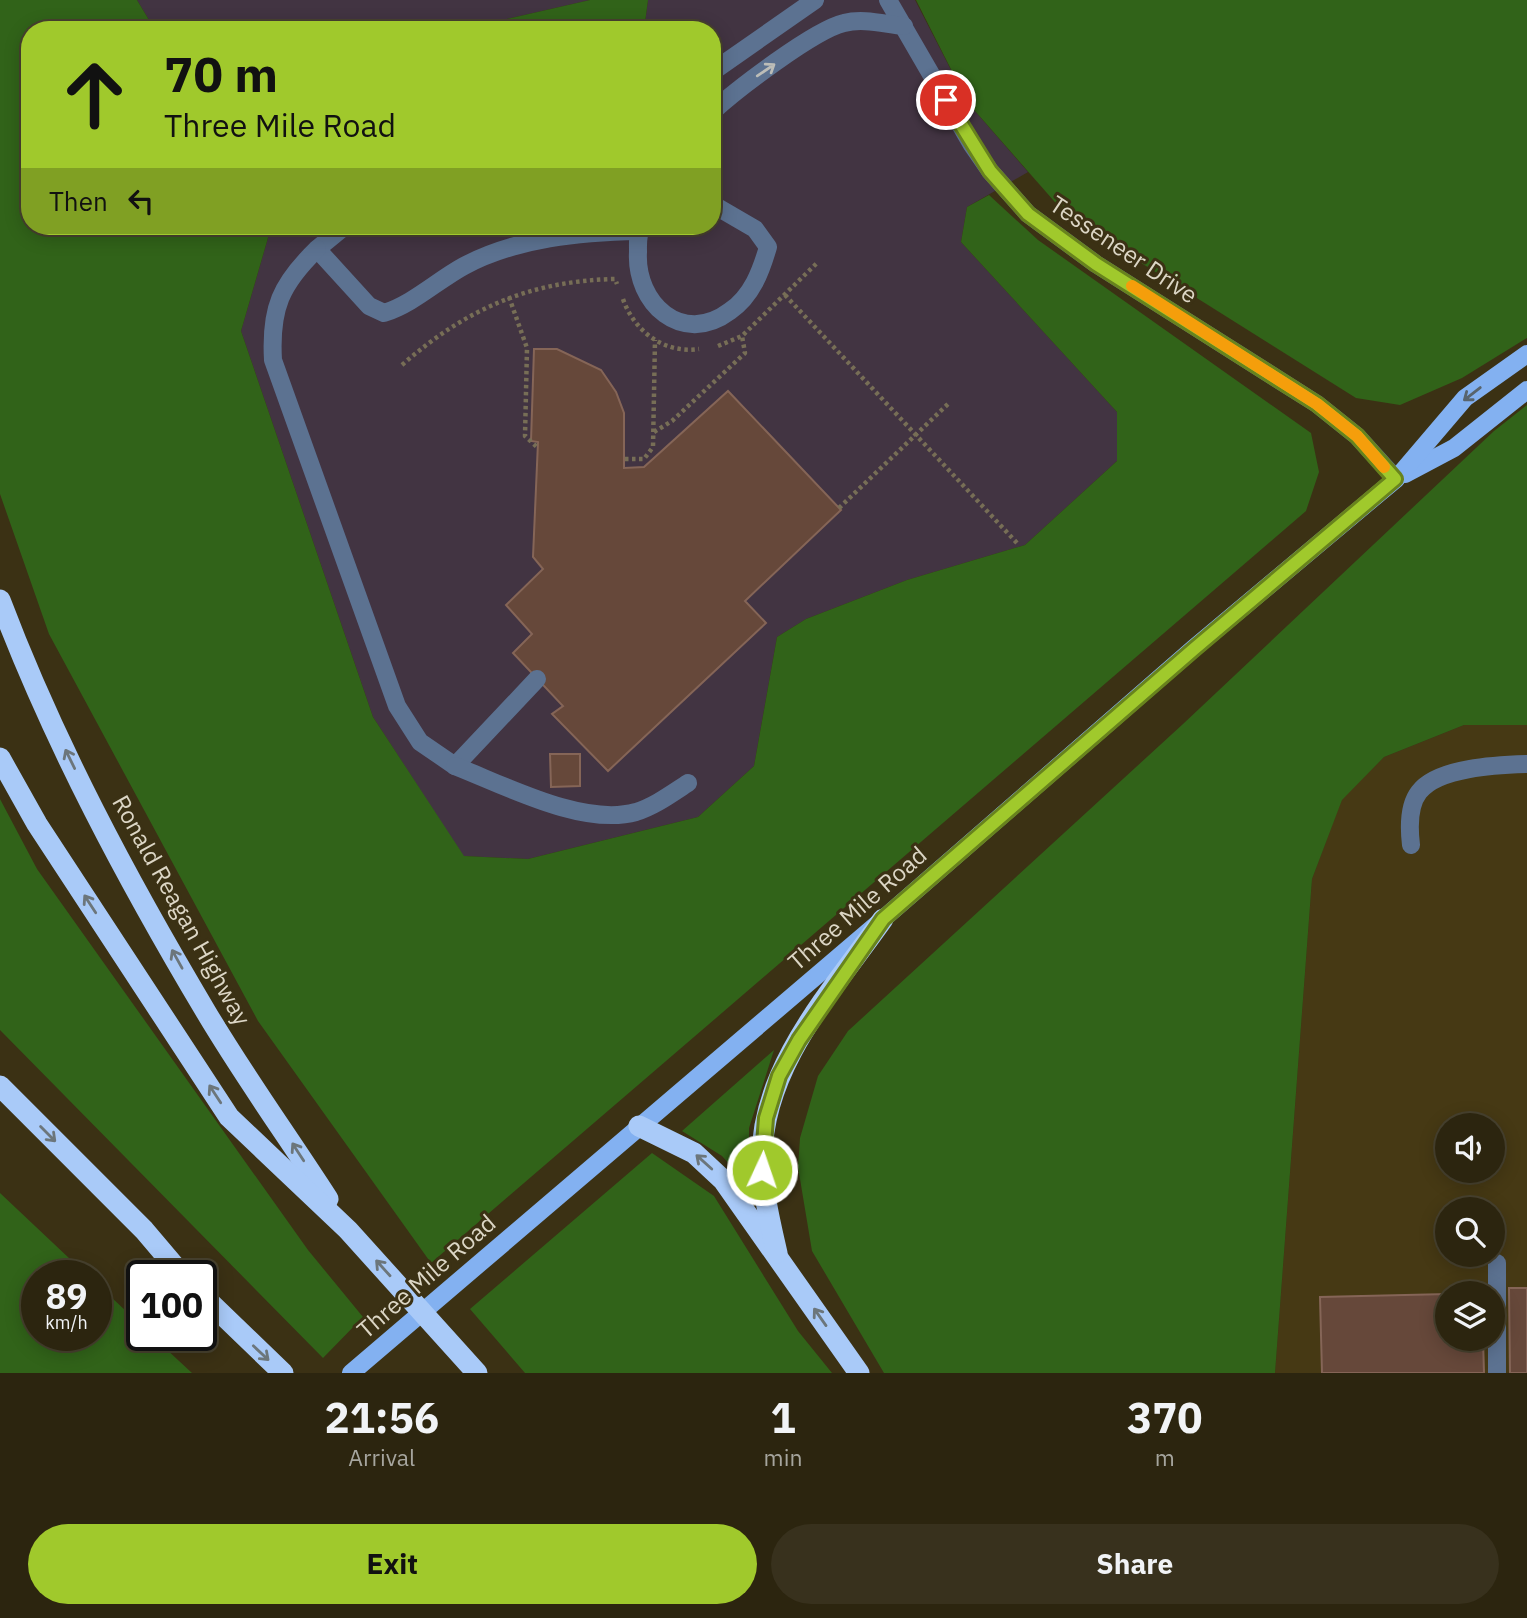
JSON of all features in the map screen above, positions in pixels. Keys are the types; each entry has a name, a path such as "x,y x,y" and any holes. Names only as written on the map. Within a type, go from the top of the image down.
{"highway":[{"name":"Ronald Reagan Highway","path":"0,600 60,739 145,901 207,1013 348,1230"},
{"path":"0,758 37,824 229,1117 348,1230 477,1373"},
{"path":"777,1253 763,1185 762,1156 766,1118 779,1076 799,1040 883,919"},
{"path":"0,1086 144,1230 169,1260"},
{"path":"639,1126 694,1153 723,1180 859,1373"},
{"path":"217,1310 283,1373"}],"main road":[{"name":"Three Mile Road","path":"351,1373 1395,479 1465,398 1527,354"},
{"name":"Three Mile Road","path":"1395,479 1454,448 1527,390"}],"street":[{"path":"721,66 815,0"},
{"name":"Tesseneer Drive","path":"888,0 972,145 990,171 1028,214 1088,258 1317,404 1357,436 1395,479"},
{"path":"721,104 736,91 842,23 864,21 904,26"},
{"path":"641,235 639,281 651,302 670,318 684,322 716,319 730,311 744,297 761,273 768,247 755,229 721,209"},
{"path":"334,235 292,274 279,297 272,331 273,359 397,706 420,742 455,766 542,800 611,816 655,804 688,783"},
{"path":"317,248 369,306 384,313 467,265 517,247 571,235"},
{"path":"455,766 537,679"},
{"path":"1410,845 1409,825 1413,804 1419,791 1435,779 1454,772 1527,764"},
{"path":"1497,1267 1497,1373"}],"path":[{"path":"402,365 458,320 509,297 578,280 615,279 627,313 666,347 688,351 718,345 742,336 818,262"},
{"path":"785,295 1017,543"},
{"path":"509,297 527,348 525,436 538,448"},
{"path":"654,432 671,421 745,352 742,336"},
{"path":"625,458 644,458 653,447 655,339"},
{"path":"839,508 949,403"}],"shaded area":[{"path":"137,0 590,0 498,21 150,21"},
{"path":"648,0 915,0 968,103 1028,172 967,207 961,242 1117,412 1117,461 1025,545 907,580 806,619 777,637 754,766 698,817 528,859 463,856 373,717 241,331 269,235 721,235 721,21 645,21"},
{"path":"1464,725 1527,725 1527,1373 1275,1373 1312,879 1342,799 1384,757"}],"green space":[{"path":"0,0 137,0 150,21 21,21 21,235 269,235 241,331 373,717 464,856 528,859 698,817 754,766 777,637 806,619 907,580 1025,545 1117,461 1117,412 961,242 967,207 989,195 1038,240 1311,433 1319,472 1306,511 431,1263 258,1021 49,634 0,494"},
{"path":"590,0 648,0 645,21 498,21"},
{"path":"916,0 1527,0 1527,338 1462,378 1400,405 1356,398 1068,217 968,103"},
{"path":"1527,405 1527,725 1464,725 1384,757 1342,800 1312,879 1275,1373 884,1373 812,1251 798,1167 800,1138 818,1076 848,1031 1183,724 1494,431"},
{"path":"0,799 37,869 308,1250 363,1317 323,1358 0,1030"},
{"path":"774,1050 749,1128 749,1186 722,1156 682,1131"},
{"path":"652,1153 714,1196 798,1331 832,1373 525,1373 470,1309"},
{"path":"0,1193 71,1260 21,1260 21,1351 112,1351 112,1298 126,1311 126,1351 168,1351 192,1373 0,1373"}],"building":[{"path":"534,349 557,349 601,370 616,392 624,413 624,468 644,467 728,391 841,510 745,601 766,623 608,771 552,714 563,706 513,653 532,634 506,605 543,569 533,557 538,442 531,441"},
{"path":"550,754 580,754 580,786 551,787"},
{"path":"1509,1288 1527,1288 1527,1373 1510,1373"},
{"path":"1435,1294 1435,1351 1483,1351 1484,1373 1322,1373 1320,1297"}],"slow traffic":[{"path":"1132,286 1317,404 1357,436 1384,467"}],"route":[{"path":"762,1170 766,1118 779,1076 799,1040 883,919 1395,479 1357,436 1317,404 1096,264 1028,214 990,171 946,100"}]}
